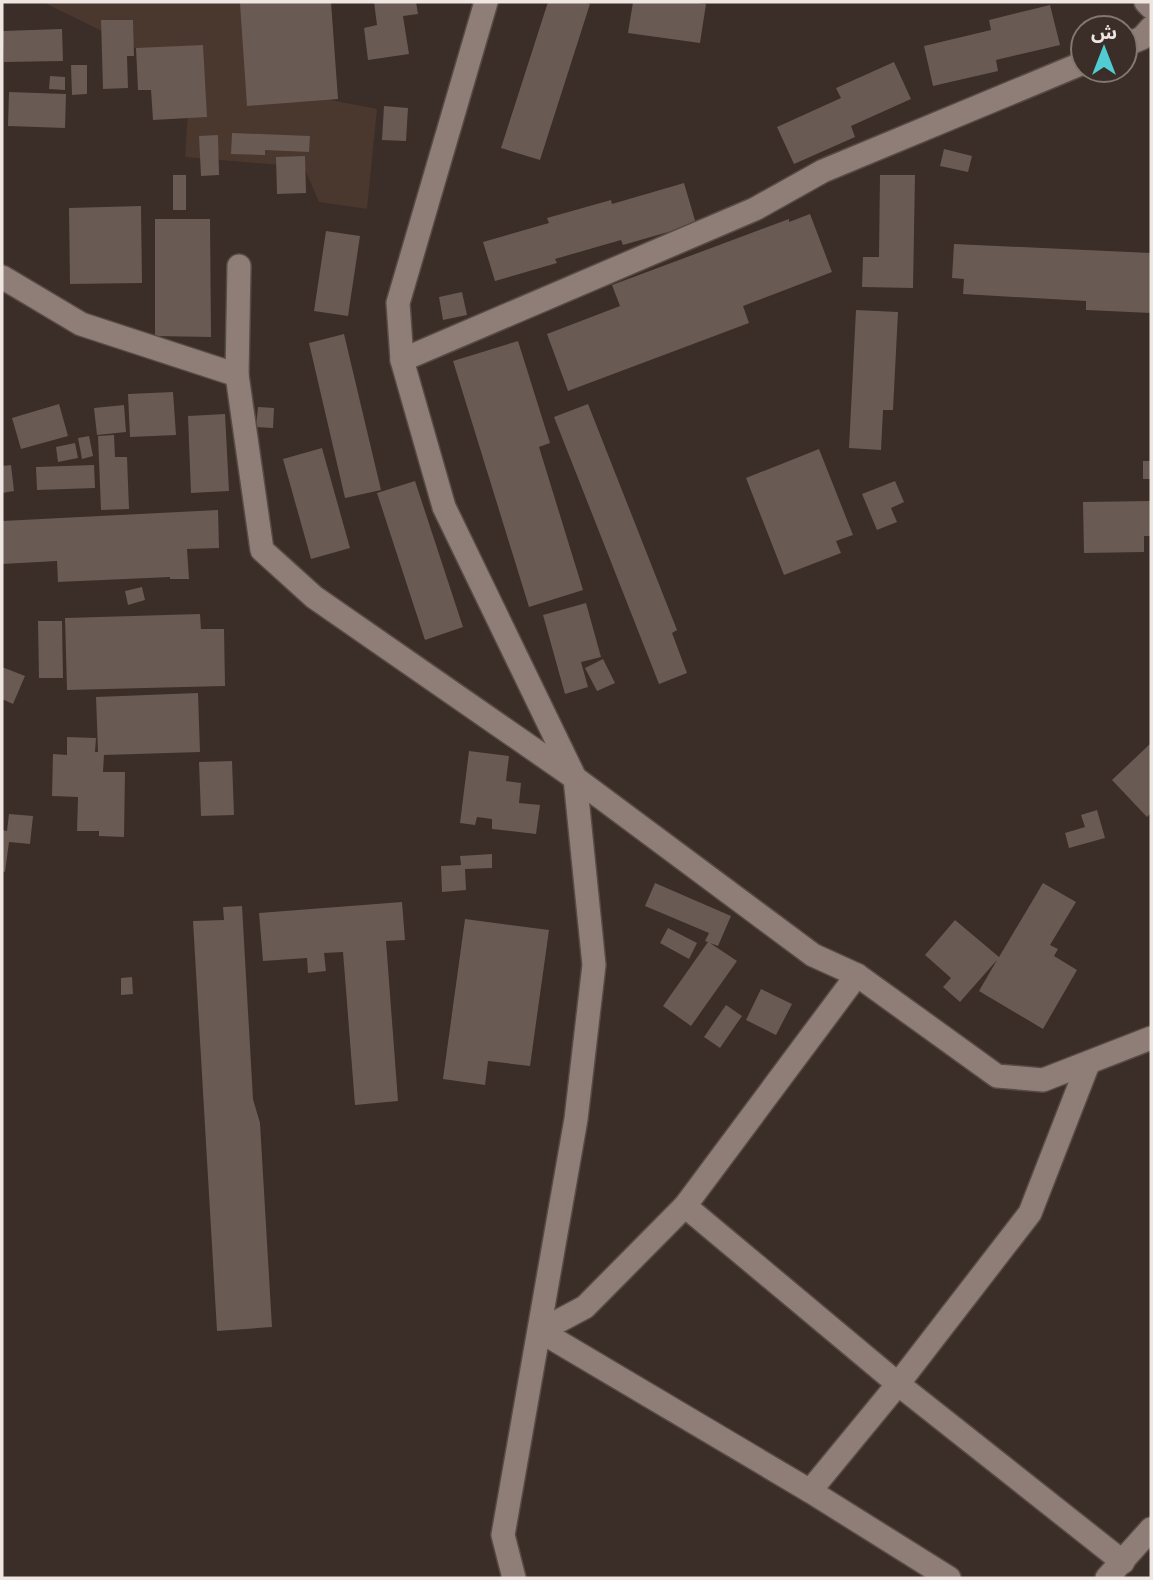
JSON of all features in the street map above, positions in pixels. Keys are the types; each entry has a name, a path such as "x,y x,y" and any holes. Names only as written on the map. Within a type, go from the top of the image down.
{"street":[{"path":"486,2 398,303 402,360 444,507 575,778 594,965 576,1119 503,1535 514,1578"},
{"path":"1146,2 1151,7"},
{"path":"402,360 755,209 823,171 1069,69"},
{"path":"239,266 237,375 262,550 314,597 575,778 813,955 857,975 997,1076 1043,1080 1151,1038"},
{"path":"2,277 82,324 237,375"},
{"path":"540,1331 585,1307 685,1206 857,975"},
{"path":"810,1491 898,1384 1030,1213 1088,1063"},
{"path":"685,1206 1115,1570 1151,1529"},
{"path":"540,1331 810,1491 949,1578"}],"shaded area":[{"path":"43,2 331,2 331,100 377,109 367,209 319,202 304,167 185,157 190,82 132,46"}],"building":[{"path":"241,2 331,2 338,99 247,106"},
{"path":"374,2 416,2 418,14 403,16 409,54 368,60 364,28 377,25"},
{"path":"548,2 590,4 540,160 501,148"},
{"path":"633,2 706,4 700,43 628,33"},
{"path":"1050,5 1060,45 996,60 998,71 933,86 924,46 991,30 989,20"},
{"path":"101,20 133,20 134,56 127,56 128,88 103,89"},
{"path":"62,29 63,61 4,62 3,31"},
{"path":"203,45 207,117 153,120 151,90 138,90 136,48"},
{"path":"894,62 911,99 851,126 855,137 794,164 777,127 841,98 836,88"},
{"path":"71,65 87,65 87,94 72,95"},
{"path":"50,76 65,77 65,90 49,89"},
{"path":"9,92 66,94 65,128 8,126"},
{"path":"384,106 408,108 406,141 382,140"},
{"path":"232,133 310,136 309,152 265,150 265,155 231,154"},
{"path":"218,135 219,175 201,176 199,136"},
{"path":"944,149 972,156 968,172 940,166"},
{"path":"305,156 306,193 277,194 276,157"},
{"path":"173,175 186,175 186,210 173,210"},
{"path":"880,175 915,175 913,288 862,287 863,257 879,257"},
{"path":"684,183 696,224 623,245 621,240 555,259 557,263 495,281 483,242 549,223 547,218 611,200 612,204"},
{"path":"141,206 142,283 70,284 69,208"},
{"path":"810,214 832,272 743,306 749,323 568,391 547,334 620,306 612,285 789,219 789,222"},
{"path":"155,219 210,219 211,337 155,336"},
{"path":"326,231 360,236 348,316 314,311"},
{"path":"954,244 1151,253 1151,313 1086,310 1086,301 963,294 964,279 952,278"},
{"path":"462,292 467,315 443,320 439,297"},
{"path":"856,310 898,312 893,410 883,410 881,450 849,448"},
{"path":"344,334 381,490 345,498 309,343"},
{"path":"518,341 550,443 539,447 583,590 529,607 453,361"},
{"path":"173,392 176,435 130,437 128,394"},
{"path":"59,404 68,436 21,449 12,418"},
{"path":"588,404 677,630 672,633 687,673 659,684 554,417"},
{"path":"124,405 126,432 97,435 94,408"},
{"path":"258,407 274,408 273,428 256,427"},
{"path":"225,414 229,491 191,493 188,416"},
{"path":"114,435 115,457 127,457 129,509 101,510 98,436"},
{"path":"89,436 93,456 82,459 78,438"},
{"path":"75,443 78,458 58,462 56,447"},
{"path":"322,448 350,548 311,559 283,459"},
{"path":"819,449 853,535 836,541 841,553 784,575 746,478"},
{"path":"1143,461 1151,461 1151,479 1143,479"},
{"path":"11,465 14,491 2,493 2,466"},
{"path":"94,465 95,488 37,490 36,467"},
{"path":"415,481 463,627 425,640 377,493"},
{"path":"895,481 904,502 891,508 897,522 877,530 862,494"},
{"path":"1151,501 1151,536 1144,536 1144,552 1084,553 1083,502"},
{"path":"218,510 219,548 187,549 189,579 170,577 58,582 57,561 2,564 2,521"},
{"path":"142,587 145,600 128,605 125,591"},
{"path":"586,603 601,657 581,662 588,687 565,694 543,615"},
{"path":"200,614 201,629 224,629 225,686 67,690 65,618"},
{"path":"38,621 62,621 63,678 39,678"},
{"path":"603,659 615,683 597,691 585,668"},
{"path":"2,667 25,676 13,704 2,699"},
{"path":"198,693 200,752 104,755 103,772 125,772 124,837 99,836 99,831 77,831 78,797 52,796 53,754 67,755 67,737 96,738 95,752 98,752 96,697"},
{"path":"1151,743 1151,813 1147,817 1112,780"},
{"path":"469,751 509,756 506,781 521,783 519,803 540,805 536,834 492,829 492,819 477,817 475,825 460,823"},
{"path":"232,761 234,815 201,816 199,762"},
{"path":"1097,810 1105,838 1069,848 1065,833 1085,827 1081,815"},
{"path":"9,814 33,816 30,844 9,842 5,872 2,871 2,830 7,831"},
{"path":"492,854 492,868 465,869 466,890 442,892 441,866 461,865 460,856"},
{"path":"655,883 731,916 718,946 710,943 737,961 691,1026 663,1006 708,942 705,941 709,933 645,906"},
{"path":"1043,883 1076,902 1050,945 1058,949 1054,956 1077,970 1043,1029 979,991 997,960 960,1002 943,987 951,978 925,955 955,920 999,957"},
{"path":"402,902 405,940 386,941 398,1101 355,1105 343,952 324,953 326,971 308,973 307,958 263,961 259,913"},
{"path":"242,906 253,1099 260,1123 272,1327 217,1331 193,921 224,920 223,907"},
{"path":"465,919 549,930 530,1066 488,1061 485,1085 443,1079"},
{"path":"668,928 697,943 689,959 660,943"},
{"path":"132,977 133,994 121,995 121,978"},
{"path":"761,989 792,1004 776,1035 746,1020"},
{"path":"726,1005 742,1016 720,1048 704,1037"}]}
